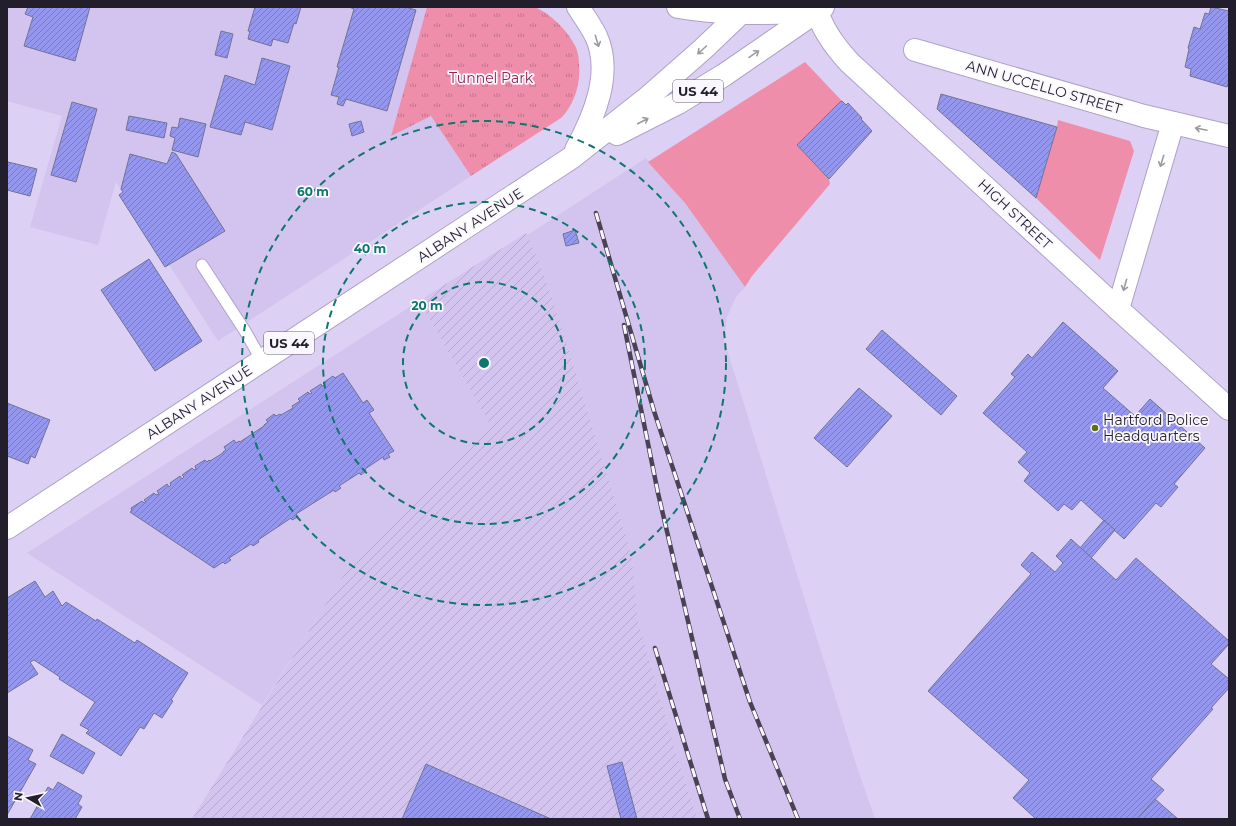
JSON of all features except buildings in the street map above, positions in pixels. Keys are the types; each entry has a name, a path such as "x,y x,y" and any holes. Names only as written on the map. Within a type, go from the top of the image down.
{"main road":[{"path":"571,158 588,128 597,102 602,80 602,58 596,37 578,7"},
{"path":"678,7 701,11 819,9"},
{"name":"ALBANY AVENUE","path":"571,158 678,103 724,75 819,9"},
{"name":"HIGH STREET","path":"819,9 826,30 840,52 850,63 1229,409"},
{"name":"ALBANY AVENUE","path":"7,528 571,158 646,99 703,49 744,10"},
{"name":"ANN UCCELLO STREET","path":"915,50 1173,123 1229,136"},
{"path":"1118,309 1173,123"}],"lane":[{"path":"202,265 245,331 262,361"}],"shaded area":[{"path":"7,7 427,7 391,135 431,116 471,176 218,341 116,182 98,245 30,227 62,116 7,101"},
{"path":"646,158 685,203 745,287 736,297 727,317 724,340 856,764 875,819 697,819 638,621 632,560 627,539 553,300 539,262 526,236"},
{"path":"526,233 539,262 553,300 627,539 632,560 638,621 697,819 192,819 341,579 363,553 491,426 419,301"},
{"path":"419,301 491,426 363,553 341,579 262,705 27,553"}],"green space":[{"name":"Tunnel Park","path":"531,6 540,9 552,17 571,39 577,51 579,60 578,87 573,101 566,113 561,118 471,176 431,116 391,136 427,7"},
{"path":"805,62 842,101 797,145 829,179 830,184 752,276 745,287 685,203 648,162"},
{"path":"1058,120 1130,141 1134,151 1100,260 1036,198"}],"railway":[{"path":"596,213 654,411 750,702 798,819"},
{"path":"624,325 658,493 725,779 740,819"},
{"path":"655,648 708,819"}],"place":[{"name":"Hartford Police Headquarters","path":"1095,428"}]}
